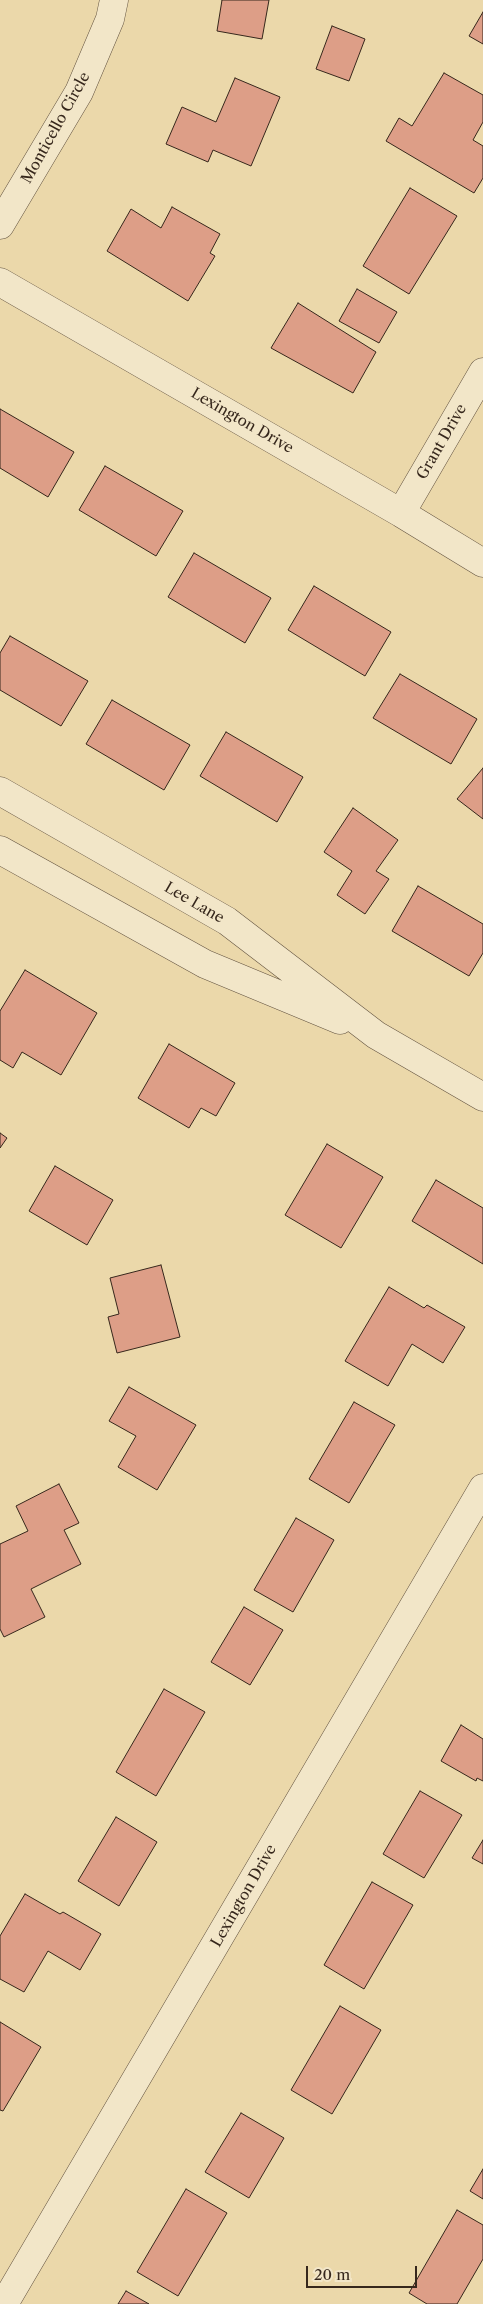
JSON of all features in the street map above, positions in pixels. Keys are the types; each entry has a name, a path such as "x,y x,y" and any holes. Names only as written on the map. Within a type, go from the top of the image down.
{"street":[{"name":"Monticello Circle","path":"0,225 79,92 110,19 114,0"},
{"name":"Lexington Drive","path":"0,282 401,513 483,563"},
{"name":"Grant Drive","path":"401,513 483,372"},
{"name":"Lee Lane","path":"1,795 227,922 376,1035 483,1097"},
{"name":"Lee Lane","path":"0,850 205,964 376,1035"},
{"name":"Lexington Drive","path":"4,2304 483,1488"}],"building":[{"path":"222,0 269,0 262,39 217,31"},
{"path":"483,12 483,44 469,36"},
{"path":"332,26 365,39 349,81 316,69"},
{"path":"444,73 483,95 483,122 473,140 483,146 483,178 474,193 386,141 399,118 412,126"},
{"path":"235,78 280,97 251,166 213,150 208,162 166,144 182,107 216,122"},
{"path":"410,188 457,216 409,294 363,266"},
{"path":"172,207 220,234 210,253 215,256 188,301 107,251 131,209 161,228"},
{"path":"357,289 397,312 379,343 339,321"},
{"path":"298,303 376,352 353,393 271,348"},
{"path":"0,409 74,452 48,497 0,468"},
{"path":"105,466 183,511 156,556 79,510"},
{"path":"194,553 271,598 245,643 168,597"},
{"path":"314,586 391,632 365,676 288,630"},
{"path":"10,636 88,681 61,726 0,690 0,653"},
{"path":"400,674 477,719 451,764 373,718"},
{"path":"112,700 190,745 164,790 86,744"},
{"path":"226,732 303,777 277,822 200,776"},
{"path":"483,768 483,819 457,799"},
{"path":"353,808 398,840 376,871 389,879 365,914 337,895 352,871 324,852"},
{"path":"418,886 483,924 483,953 469,976 392,931"},
{"path":"25,970 97,1013 61,1075 22,1052 13,1068 0,1060 0,1011"},
{"path":"169,1044 235,1083 216,1116 201,1108 189,1128 138,1098"},
{"path":"0,1133 7,1138 0,1148"},
{"path":"327,1144 383,1177 341,1248 285,1215"},
{"path":"55,1166 113,1200 87,1245 29,1211"},
{"path":"436,1180 483,1208 483,1264 412,1221"},
{"path":"161,1265 180,1337 117,1353 108,1317 119,1314 110,1278"},
{"path":"389,1287 424,1308 427,1305 465,1327 443,1363 412,1344 388,1386 345,1361"},
{"path":"129,1387 196,1425 157,1490 118,1467 136,1436 109,1421"},
{"path":"354,1402 395,1425 349,1503 309,1479"},
{"path":"59,1484 79,1523 64,1530 81,1564 31,1589 45,1617 4,1637 0,1629 0,1544 28,1531 16,1506"},
{"path":"296,1518 334,1540 293,1612 254,1590"},
{"path":"244,1607 283,1630 250,1685 211,1662"},
{"path":"164,1689 205,1712 156,1796 116,1772"},
{"path":"461,1725 483,1739 483,1781 477,1778 476,1781 441,1761"},
{"path":"420,1791 462,1815 424,1878 383,1854"},
{"path":"116,1817 157,1842 119,1906 78,1881"},
{"path":"483,1840 483,1864 472,1858"},
{"path":"372,1882 413,1905 364,1989 324,1965"},
{"path":"25,1894 60,1914 63,1912 101,1934 80,1970 48,1951 24,1992 0,1979 0,1936"},
{"path":"340,2006 381,2030 332,2114 291,2090"},
{"path":"0,2022 41,2047 3,2111 0,2110"},
{"path":"241,2113 284,2138 249,2198 205,2172"},
{"path":"483,2169 483,2199 470,2191"},
{"path":"186,2189 227,2213 178,2296 137,2272"},
{"path":"457,2210 483,2225 483,2259 457,2304 427,2304 409,2293"},
{"path":"126,2291 149,2304 118,2304"}]}
